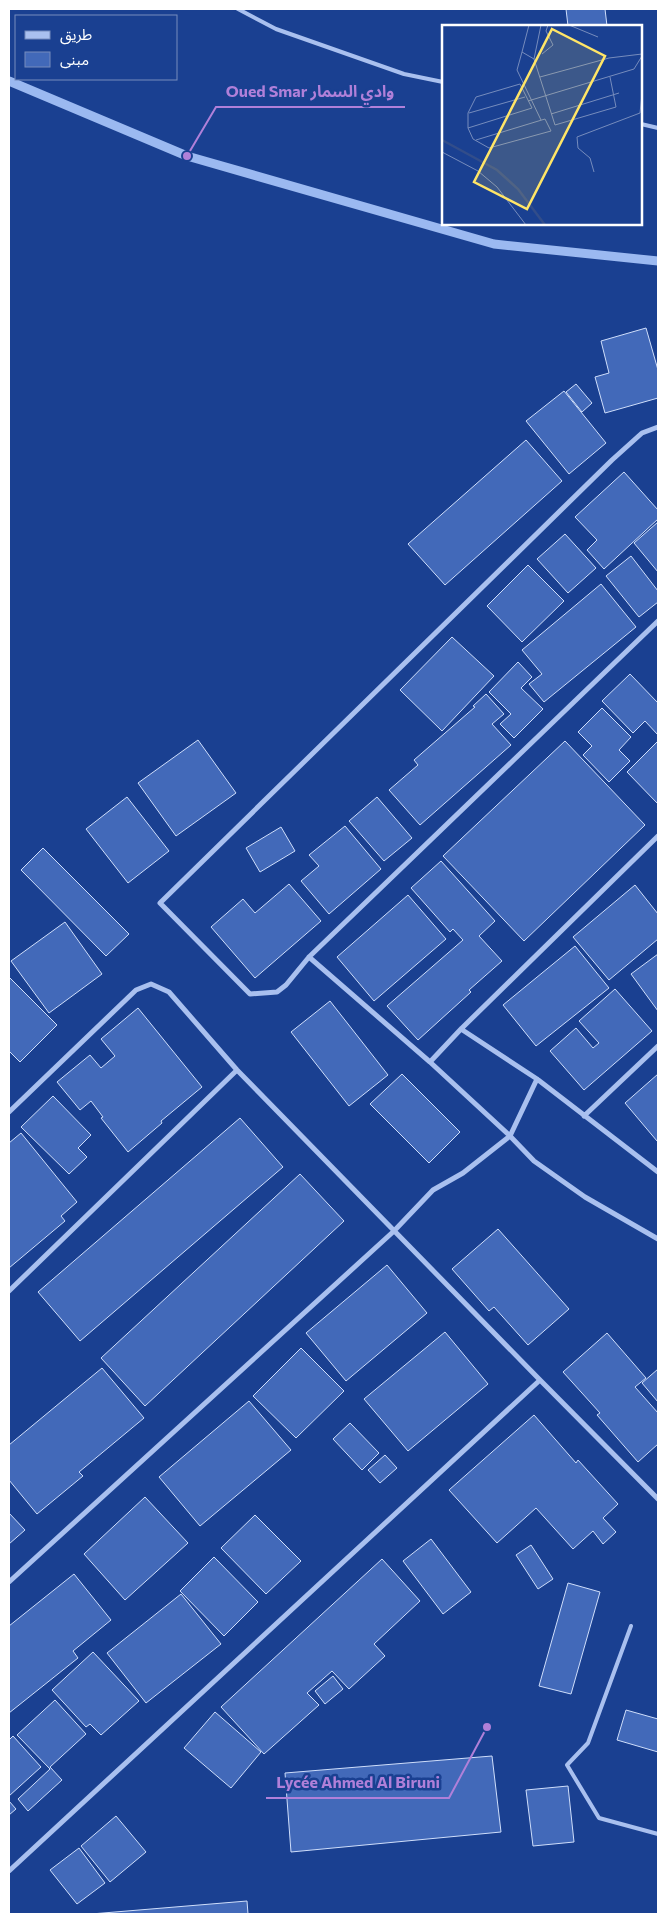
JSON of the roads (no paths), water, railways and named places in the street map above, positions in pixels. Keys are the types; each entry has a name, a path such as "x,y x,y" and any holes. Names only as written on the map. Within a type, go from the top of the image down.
{"street":[{"path":"658,427 642,433 612,460 160,903 250,994 277,992 286,986 309,957 658,622"},
{"path":"430,1062 461,1029 658,836"},
{"path":"309,957 430,1062 510,1136 534,1161 585,1197 658,1239"},
{"path":"9,1112 136,990 151,984 169,992 237,1070 658,1499"},
{"path":"461,1029 538,1079 658,1172"},
{"path":"584,1116 658,1046"},
{"path":"9,1291 237,1070"},
{"path":"9,1582 394,1231 433,1190 463,1173 510,1136 538,1079"},
{"path":"9,1871 540,1380"}],"lane":[{"path":"238,9 276,29 404,74 442,82"},
{"path":"642,124 658,128"},
{"path":"631,1626 588,1743 567,1765 599,1818 658,1834"}],"waterway":[{"path":"9,81 187,156 494,244 658,261"}],"place":[{"name":"Oued Smar وادي السمار","path":"187,156"},
{"name":"Lycée Ahmed Al Biruni","path":"487,1727"}]}
